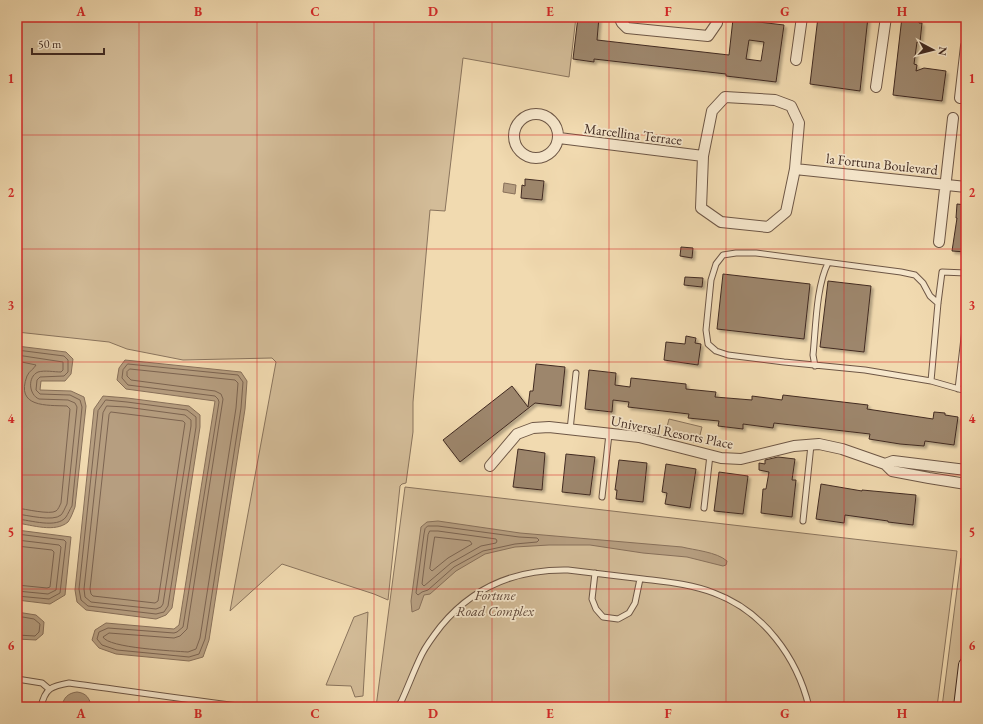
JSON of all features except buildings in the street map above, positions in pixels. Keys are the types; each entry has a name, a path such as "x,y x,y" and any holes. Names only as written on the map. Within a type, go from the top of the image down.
{"street":[{"path":"620,17 622,23 627,28 708,36 717,23 718,17"},
{"path":"796,60 802,17"},
{"path":"876,87 886,17"},
{"path":"960,98 966,46"},
{"path":"725,97 775,100 791,106 798,123 795,168 786,212 768,227 721,222 701,208 703,156 712,111 725,97"},
{"path":"531,114 545,115 551,119 556,125 559,138 552,152 546,157 538,159 523,155 514,142 515,128 524,117 531,114"},
{"path":"939,242 953,118"},
{"name":"Marcellina Terrace","path":"559,138 703,156"},
{"name":"la Fortuna Boulevard","path":"795,168 966,187"},
{"name":"Universal Resorts Place","path":"490,466 517,434 533,428 549,427 639,438 721,458 741,459 794,446 820,444 842,449 885,464 893,461 934,480 966,484"},
{"name":"Universal Resorts Place","path":"906,468 936,466 966,470"},
{"path":"961,707 966,665"}],"lane":[{"path":"938,302 930,296 923,283 915,275 756,253 736,253 723,255 716,264 711,280 706,330 708,344 716,351 728,355 815,366 866,370 931,382 966,391"},
{"path":"815,366 813,355 820,289 823,272 828,263"},
{"path":"931,382 942,272 966,273"},
{"path":"958,389 966,321"},
{"path":"570,430 576,374"},
{"path":"602,497 609,434"},
{"path":"803,521 811,445"},
{"path":"704,508 710,455"},
{"path":"934,480 936,466"},
{"path":"397,707 401,702 422,654 433,636 449,617 466,601 487,586 528,572 550,569 681,584 714,593 747,611 764,624 792,662 804,686 809,707"},
{"path":"595,573 592,599 596,610 603,617 618,619 629,613 635,603 640,579"},
{"path":"17,679 42,683 49,689"},
{"path":"41,707 43,698 49,689 57,685 69,683 216,705 247,707"}],"green space":[{"path":"17,17 576,17 569,77 463,58 445,211 430,210 413,402 413,432 406,483 400,486 388,600 282,564 230,611 276,362 272,358 183,360 127,349 109,342 17,332"},
{"path":"669,419 702,427 698,443 665,435"},
{"name":"Fortune Road Complex","path":"405,487 957,551 937,707 376,707"},
{"path":"961,558 966,559 966,618 955,707 942,707"},
{"path":"368,612 363,696 355,697 351,686 326,685 354,617"}],"water":[{"path":"504,183 516,185 515,194 503,192"},
{"path":"17,346 66,352 73,359 71,374 65,381 41,381 40,390 71,391 84,397 86,406 75,507 68,522 57,527 50,528 17,523"},
{"path":"125,360 241,372 247,381 245,409 209,640 203,657 189,661 116,654 99,648 92,640 95,630 106,623 174,629 179,625 215,401 126,389 117,380 119,368"},
{"path":"103,396 189,406 200,415 200,427 172,608 166,615 156,619 86,610 77,602 75,590 94,409"},
{"path":"438,521 520,533 682,547 712,553 727,561 726,565 723,566 687,557 643,553 590,545 515,547 485,554 456,571 430,594 424,595 419,609 412,612 411,601 421,527 427,522"},
{"path":"17,530 71,537 65,595 50,604 17,600"},
{"path":"17,612 36,615 44,622 43,634 36,640 17,639"},
{"path":"77,692 87,696 91,707 62,707 66,696"}]}
